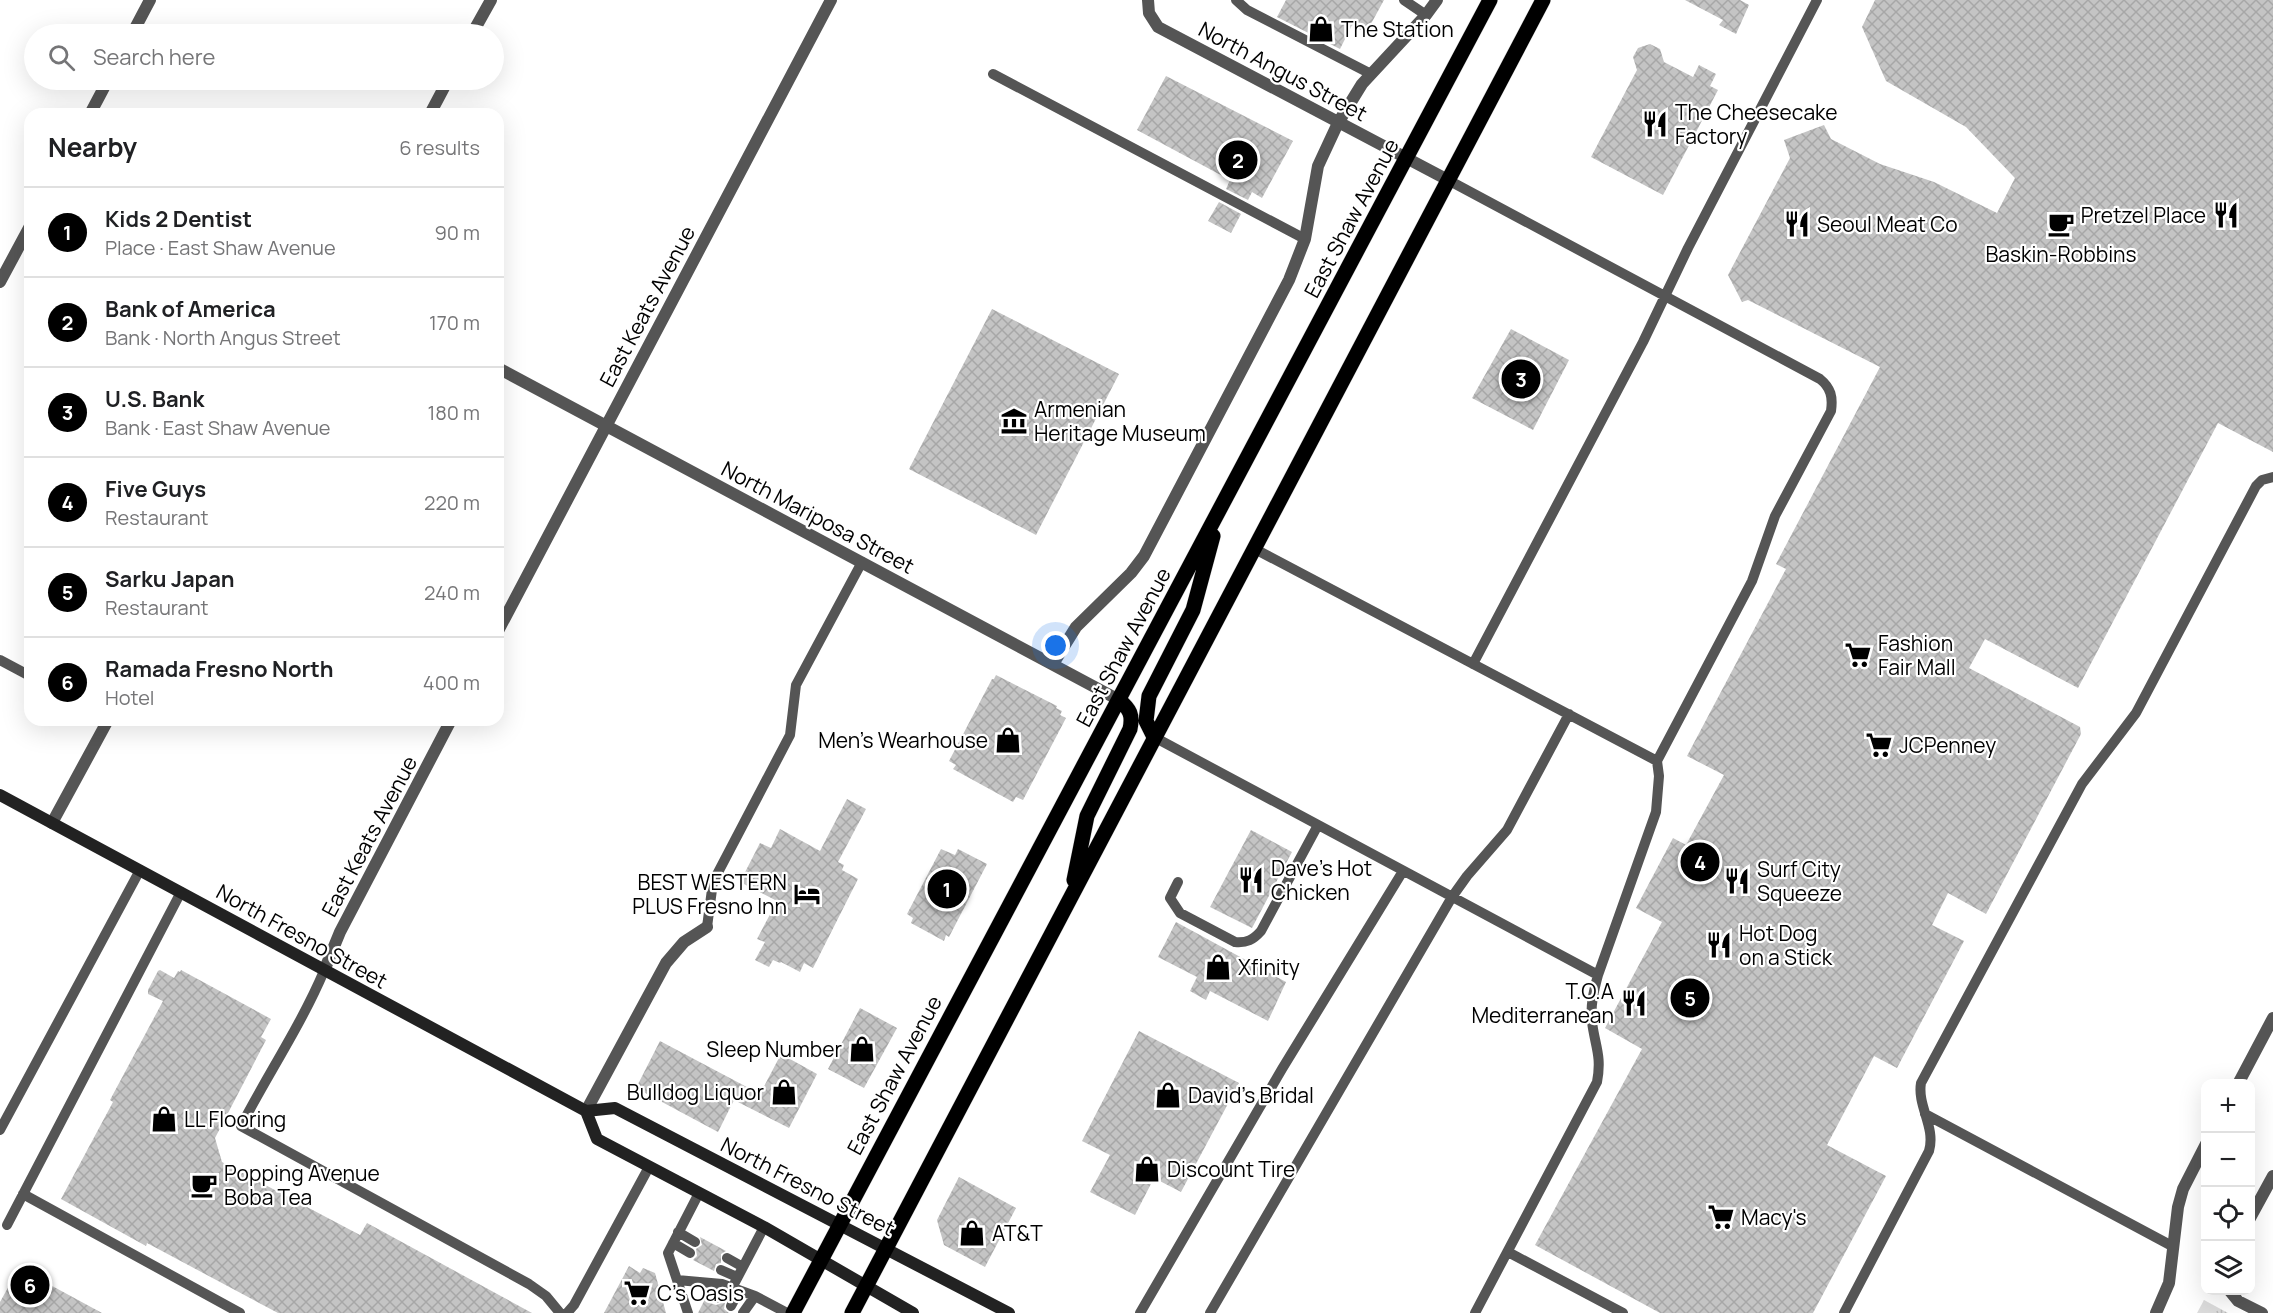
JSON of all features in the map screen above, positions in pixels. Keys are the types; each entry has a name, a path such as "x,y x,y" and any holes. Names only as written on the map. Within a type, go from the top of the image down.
{"main road":[{"name":"East Shaw Avenue","path":"793,1313 838,1223 1119,700 1490,0"},
{"path":"852,1313 1543,0"},
{"path":"1154,737 1146,721 1149,696 1193,610 1220,510"},
{"path":"1070,898 1087,816 1131,729 1132,717 1128,707 1119,700"},
{"name":"North Fresno Street","path":"0,795 586,1111 615,1108 1009,1313"},
{"path":"586,1111 597,1139 764,1227 913,1313"}],"street":[{"path":"137,24 150,0"},
{"path":"477,24 490,0"},
{"name":"East Keats Avenue","path":"504,619 831,0"},
{"name":"North Angus Street","path":"1148,0 1149,13 1158,27 1448,180"},
{"path":"1053,664 1076,627 1131,573 1144,556 1289,280 1305,239 1318,166 1354,94 1437,0"},
{"path":"93,108 103,90"},
{"path":"433,108 443,90"},
{"path":"0,282 24,237"},
{"name":"North Mariposa Street","path":"504,371 1119,700"},
{"path":"52,823 105,726"},
{"name":"East Keats Avenue","path":"324,971 340,932 448,726"},
{"path":"586,1111 666,963 684,942 707,927"},
{"path":"2240,1079 2273,1018"},
{"path":"2156,1313 2169,1283 2176,1216 2183,1189 2201,1152"},
{"path":"2255,1209 2273,1176"},
{"path":"2233,1295 2238,1301 2262,1313"}],"lane":[{"path":"1404,0 1426,15"},
{"path":"1473,664 1666,296 1693,237 1817,0"},
{"path":"1243,2 1324,51 1371,74"},
{"path":"993,74 1305,239"},
{"path":"1448,180 1820,379 1831,391 1833,401 1831,411 1775,516 1752,581 1657,760 1659,776 1656,812 1598,975 1592,1010 1592,1022 1600,1062 1597,1082 1475,1313"},
{"path":"1844,1313 1929,1150 1931,1137 1920,1099 1921,1083 2082,784 2136,713 2256,486 2262,480 2273,477"},
{"path":"1253,548 1657,760"},
{"path":"707,927 713,882 790,735 796,685 862,562"},
{"path":"0,660 24,673"},
{"path":"1210,1313 1452,897 1467,876 1508,830 1569,714"},
{"path":"1154,737 1598,975"},
{"path":"1178,882 1170,898 1180,913 1235,942 1243,943 1253,940 1261,932 1318,825"},
{"path":"0,1130 140,870"},
{"path":"1140,1313 1276,1078 1403,871"},
{"path":"7,1225 181,892"},
{"path":"324,971 309,1005 267,1076 241,1126 529,1284 546,1296 560,1313"},
{"path":"1925,1114 2172,1246"},
{"path":"567,1313 574,1305 650,1167"},
{"path":"688,1313 668,1253 699,1193"},
{"path":"23,1194 240,1313"},
{"path":"731,1306 733,1285 764,1227"},
{"path":"673,1243 693,1247 678,1232"},
{"path":"1508,1252 1623,1313"},
{"path":"727,1258 743,1266"},
{"path":"721,1270 733,1285"},
{"path":"677,1280 733,1285 787,1313"},
{"path":"716,1298 733,1285"},
{"path":"744,1313 755,1296"}],"green space":[{"path":"2204,1300 2228,1313 2197,1313"}],"building":[{"name":"The Station","path":"1286,0 1384,0 1366,33 1352,25 1340,49 1277,17"},
{"path":"1685,0 1740,0 1749,5 1736,34 1719,25 1723,20"},
{"name":"Fashion Fair Mall","path":"1875,0 2273,0 2273,452 2218,423 2078,688 1985,639 1969,668 2080,727 2081,734 1986,914 1948,893 1932,925 1964,941 1897,1068 1874,1056 1827,1145 1886,1176 1813,1313 1660,1313 1535,1245 1642,1049 1605,1028 1662,922 1636,908 1673,838 1686,845 1724,775 1687,756 1786,569 1776,564 1880,367 1748,300 1742,302 1728,275 1790,158 1784,140 1824,125 1831,139 1880,164 1934,182 1997,213 2015,178 1966,127 1886,81 1862,27"},
{"name":"The Cheesecake Factory","path":"1650,44 1660,49 1664,62 1693,77 1699,65 1716,74 1710,86 1718,90 1663,195 1591,157 1637,70 1633,57 1638,48"},
{"path":"1166,76 1293,141 1262,198 1252,192 1248,200 1226,189 1230,180 1137,130"},
{"path":"1219,202 1241,214 1231,233 1208,221"},
{"name":"Armenian Heritage Museum","path":"992,309 1119,374 1036,535 909,469"},
{"path":"1511,329 1569,360 1533,430 1472,398"},
{"name":"Men's Wearhouse","path":"996,675 1057,706 1056,708 1062,711 1060,715 1066,718 1023,800 1016,797 1013,802 953,769 956,765 949,761"},
{"name":"BEST WESTERN PLUS Fresno Inn","path":"847,799 866,809 838,862 844,865 842,870 858,879 813,968 804,963 800,972 781,962 773,960 769,967 755,960 765,942 757,939 777,901 740,882 760,843 771,848 780,829 820,851"},
{"name":"Dave's Hot Chicken","path":"1251,830 1292,852 1252,928 1210,907"},
{"path":"941,849 955,855 958,849 987,864 949,937 946,935 944,941 911,923 913,918 907,914"},
{"name":"Xfinity","path":"1176,922 1286,982 1268,1021 1210,991 1206,1000 1190,991 1197,977 1158,957"},
{"path":"160,970 174,978 181,970 271,1019 261,1037 266,1040 215,1138 222,1162 360,1235 367,1223 532,1313 278,1313 147,1243 146,1246 61,1199 113,1102 110,1100 163,1001 148,994"},
{"name":"Sleep Number","path":"860,1008 897,1028 864,1088 828,1069"},
{"name":"David's Bridal","path":"1139,1031 1239,1083 1181,1192 1154,1178 1135,1215 1090,1192 1110,1155 1082,1141"},
{"path":"660,1041 760,1094 781,1054 817,1074 789,1128 734,1100 718,1132 636,1088"},
{"name":"AT&T","path":"959,1177 1016,1208 985,1267 944,1245 937,1220"},
{"path":"700,1237 726,1251 721,1254 721,1263 716,1264 714,1271 693,1260 697,1256 696,1249 702,1245"},
{"name":"C's Oasis","path":"629,1266 640,1273 643,1268 655,1273 666,1313 604,1313"},
{"path":"19,1268 102,1313 0,1313 0,1302"},
{"path":"708,1293 710,1303 716,1305 725,1302 724,1309 729,1313 698,1313"}],"place":[{"name":"The Station","path":"1321,29"},
{"name":"The Cheesecake Factory","path":"1655,124"},
{"name":"Bank of America","path":"1238,160"},
{"name":"Pretzel Place","path":"2226,215"},
{"name":"Seoul Meat Co","path":"1797,224"},
{"name":"Baskin-Robbins","path":"2061,224"},
{"name":"U.S. Bank","path":"1521,379"},
{"name":"Armenian Heritage Museum","path":"1014,421"},
{"name":"Fashion Fair Mall","path":"1858,655"},
{"name":"Men's Wearhouse","path":"1008,740"},
{"name":"JCPenney","path":"1879,745"},
{"name":"Five Guys","path":"1700,862"},
{"name":"Dave's Hot Chicken","path":"1251,880"},
{"name":"Surf City Squeeze","path":"1737,881"},
{"name":"Kids 2 Dentist","path":"947,889"},
{"name":"BEST WESTERN PLUS Fresno Inn","path":"807,894"},
{"name":"Hot Dog on a Stick","path":"1719,945"},
{"name":"Xfinity","path":"1218,967"},
{"name":"Sarku Japan","path":"1690,998"},
{"name":"T.O.A Mediterranean","path":"1634,1003"},
{"name":"Sleep Number","path":"862,1049"},
{"name":"Bulldog Liquor","path":"784,1092"},
{"name":"David's Bridal","path":"1168,1095"},
{"name":"LL Flooring","path":"164,1119"},
{"name":"Discount Tire","path":"1147,1169"},
{"name":"Popping Avenue Boba Tea","path":"204,1185"},
{"name":"Macy's","path":"1721,1217"},
{"name":"AT&T","path":"972,1233"},
{"name":"Ramada Fresno North","path":"30,1285"},
{"name":"C's Oasis","path":"637,1293"}]}
